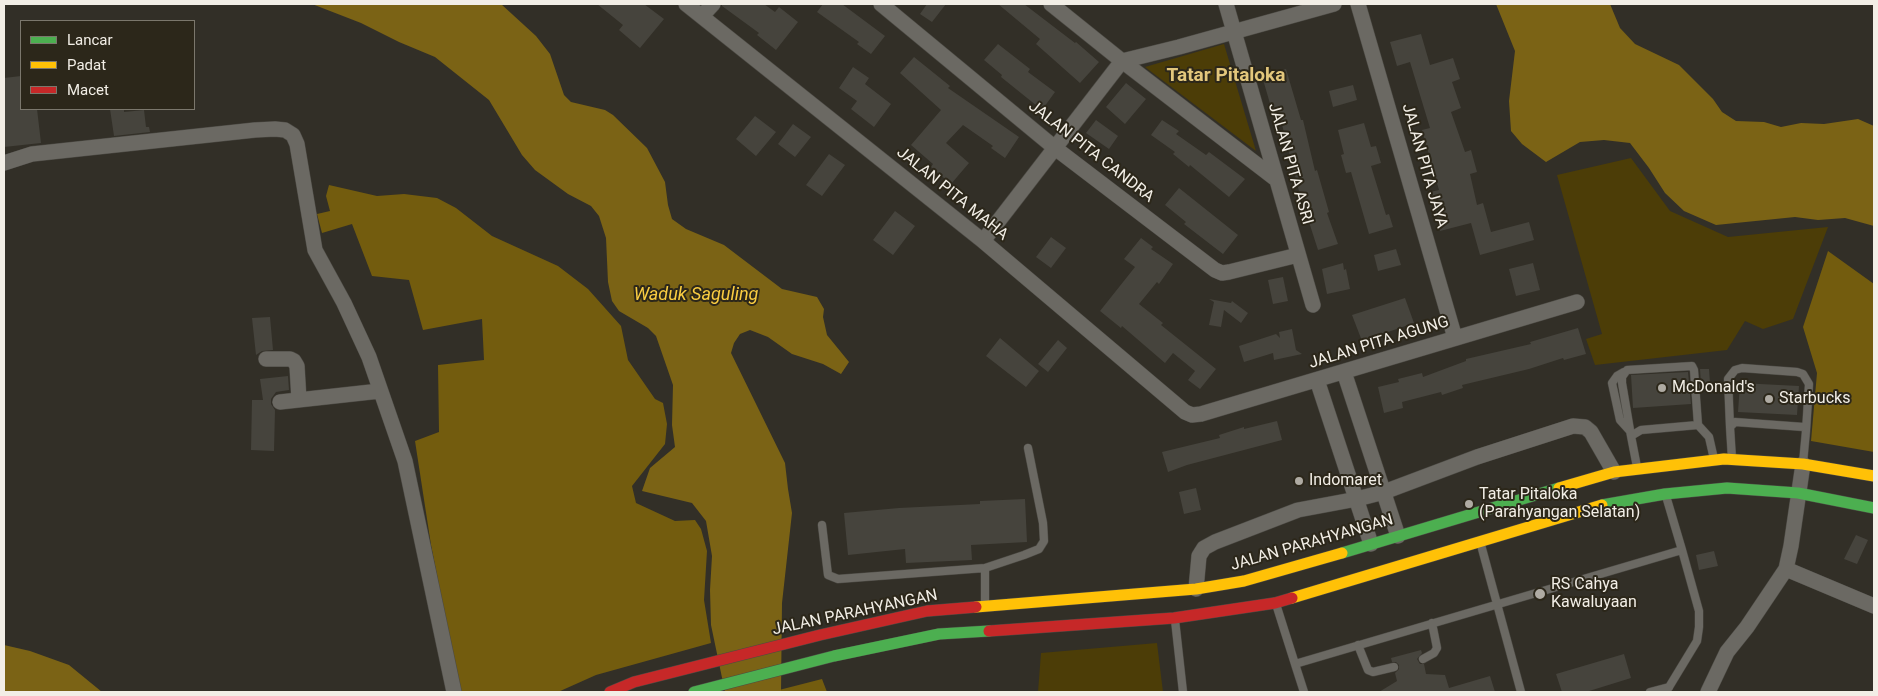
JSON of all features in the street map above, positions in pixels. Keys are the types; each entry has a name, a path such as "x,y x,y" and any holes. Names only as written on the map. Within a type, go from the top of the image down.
{"main road":[{"name":"JALAN PARAHYANGAN","path":"694,692 834,656 939,634 1118,608 1196,589 1244,581 1614,472 1732,459 1803,464 1874,476"},
{"name":"JALAN PARAHYANGAN","path":"610,692 634,682 672,672 820,635 927,612 985,606 1118,608 1174,618 1275,603 1609,503 1665,494 1727,488 1798,493 1874,508"}],"street":[{"name":"JALAN PITA MAHA","path":"686,4 983,241 1185,412 1192,415"},
{"path":"702,16 712,4"},
{"name":"JALAN PITA CANDRA","path":"881,4 1055,148 1215,270 1222,273 1298,255"},
{"path":"1051,4 1277,180"},
{"name":"JALAN PITA ASRI","path":"1226,4 1312,304"},
{"path":"983,241 1122,61 1334,4"},
{"name":"JALAN PITA JAYA","path":"1358,4 1455,338"},
{"path":"4,163 32,154 255,130 285,130 293,134 297,144 315,250 344,303 368,357 405,461 454,692"},
{"name":"JALAN PITA AGUNG","path":"1192,415 1317,380 1577,302"},
{"path":"266,360 290,359 294,361 297,366 299,400"},
{"path":"1344,372 1398,536"},
{"path":"1317,380 1371,544"},
{"path":"280,402 380,391"},
{"path":"1196,589 1199,556 1204,548 1215,542 1298,510 1384,492 1476,457 1574,426 1585,427 1591,432 1614,472"},
{"path":"1708,692 1727,652 1786,569 1803,464"},
{"path":"1786,569 1874,606"}],"lane":[{"path":"1638,469 1622,383 1623,373 1627,370 1692,366 1694,370 1698,425 1708,438 1714,460"},
{"path":"1732,459 1728,379 1735,370 1742,368 1804,374 1809,384 1803,464"},
{"path":"1730,427 1735,422 1744,422 1801,426 1806,431"},
{"path":"1631,433 1641,430 1698,425"},
{"path":"822,525 828,575 838,579 985,568 1039,549 1044,541 1043,523 1028,448"},
{"path":"1650,692 1668,690 1697,641 1699,627 1699,611 1665,494"},
{"path":"1480,543 1521,692"},
{"path":"1295,664 1682,550"},
{"path":"985,568 985,606"},
{"path":"1275,603 1303,691 1293,692"},
{"path":"1174,618 1183,692"},
{"path":"1423,659 1434,653 1437,648 1432,623"},
{"path":"1358,645 1368,670 1379,672 1394,667"}],"shaded area":[{"path":"1224,44 1256,151 1145,67"},
{"path":"1631,158 1670,211 1728,237 1828,227 1793,319 1763,329 1745,321 1727,350 1595,365 1586,339 1602,334 1557,175"},
{"path":"329,185 377,196 404,194 437,198 456,208 492,236 558,266 588,289 621,326 628,360 655,399 663,403 667,424 665,444 632,486 636,503 675,521 695,520 701,529 707,551 704,600 711,643 596,675 558,692 460,692 431,545 415,441 439,432 438,365 484,360 482,319 423,330 409,280 372,276 352,224 322,233 317,214 330,211 326,196"},
{"path":"1828,251 1874,284 1874,452 1811,441 1817,373 1803,327"},
{"path":"1157,643 1163,692 1038,692 1041,653"},
{"path":"822,679 827,692 781,692 779,690"}],"water":[{"name":"Waduk Saguling","path":"312,4 501,4 536,36 550,54 564,95 571,102 605,110 613,115 647,148 665,182 672,219 686,229 724,245 782,289 817,297 824,309 823,317 827,335 849,362 841,374 823,364 792,354 768,337 750,330 740,334 734,343 731,353 785,463 792,513 782,603 781,692 725,692 711,625 710,590 712,556 706,521 692,503 642,491 650,468 675,447 672,425 673,385 656,336 648,328 619,311 612,301 608,282 606,238 599,216 591,206 568,194 535,170 522,155 489,100 435,57 361,23"},
{"path":"1496,4 1610,4 1620,28 1635,44 1679,65 1713,99 1722,112 1736,121 1764,122 1781,127 1801,123 1824,124 1858,119 1874,126 1874,226 1845,218 1818,220 1795,217 1716,225 1684,211 1665,193 1630,143 1604,140 1580,142 1546,162 1522,144 1511,131 1509,101 1515,51"},
{"path":"4,645 30,651 69,665 102,692 4,692"}],"building":[{"path":"597,4 644,4 664,19 640,48 619,30 623,25"},
{"path":"722,4 764,4 775,12 779,7 798,22 776,50 757,35 759,33 722,6"},
{"path":"823,4 842,4 885,36 871,54 857,44 859,42 817,12"},
{"path":"927,4 946,4 932,22 920,14"},
{"path":"998,4 1024,4 1076,42 1099,62 1080,83 1036,44 1040,39"},
{"path":"1421,34 1430,65 1453,58 1460,79 1452,82 1461,108 1451,112 1465,152 1471,150 1477,172 1470,174 1477,205 1483,203 1491,232 1529,222 1534,240 1480,255 1471,223 1440,231 1430,192 1439,190 1422,130 1430,128 1410,62 1397,66 1390,42"},
{"path":"998,44 1030,69 1028,72 1055,92 1042,110 1001,77 1002,75 984,60"},
{"path":"914,57 950,86 948,88 1019,137 1005,158 991,148 993,146 963,125 946,143 969,163 951,184 931,167 933,164 911,145 941,110 900,73"},
{"path":"853,67 869,78 865,84 891,104 874,127 851,109 857,101 839,88"},
{"path":"1286,69 1301,120 1303,120 1315,171 1317,170 1329,212 1327,213 1338,244 1318,250 1299,191 1279,113 1273,114 1262,76"},
{"path":"20,76 20,110 37,110 41,143 4,147 4,78"},
{"path":"1126,83 1146,99 1125,124 1106,107"},
{"path":"1353,85 1357,100 1333,107 1329,91"},
{"path":"110,110 124,110 124,112 144,110 146,127 149,127 150,132 114,136"},
{"path":"755,116 776,132 756,156 736,139"},
{"path":"1096,120 1118,136 1109,149 1086,133"},
{"path":"1162,120 1179,131 1176,134 1206,155 1209,152 1245,179 1229,197 1190,165 1189,167 1173,154 1175,152 1151,135"},
{"path":"1364,123 1371,147 1376,146 1381,163 1371,166 1386,215 1389,214 1393,227 1369,234 1351,172 1346,173 1341,155 1344,154 1338,130"},
{"path":"793,124 811,137 795,157 778,144"},
{"path":"829,154 845,165 822,196 806,185"},
{"path":"1179,188 1238,235 1223,254 1184,224 1186,222 1165,205"},
{"path":"895,211 915,226 893,255 873,240"},
{"path":"1051,237 1066,248 1051,268 1036,257"},
{"path":"1141,238 1153,247 1151,249 1173,264 1159,284 1157,282 1139,304 1163,323 1161,325 1216,369 1200,389 1188,380 1195,371 1173,353 1165,363 1122,326 1121,328 1100,311 1135,267 1124,259"},
{"path":"1396,249 1401,265 1378,271 1374,255"},
{"path":"1343,263 1350,289 1327,294 1322,269"},
{"path":"1533,263 1540,290 1516,296 1509,269"},
{"path":"1283,277 1288,301 1273,304 1268,280"},
{"path":"1405,298 1414,323 1362,341 1352,315"},
{"path":"1209,299 1231,303 1232,301 1248,313 1241,323 1224,310 1221,327 1209,325 1214,302"},
{"path":"270,317 273,350 262,351 256,355 252,318"},
{"path":"1578,328 1586,354 1564,360 1563,358 1529,369 1462,385 1463,388 1442,395 1441,392 1402,402 1403,408 1384,413 1378,387 1399,382 1398,379 1422,373 1423,377 1466,361 1466,359 1531,344 1530,342"},
{"path":"1292,329 1296,350 1302,354 1274,360 1273,353 1244,362 1239,346 1276,334 1280,338 1279,332"},
{"path":"1000,338 1039,371 1026,387 986,356"},
{"path":"1058,340 1067,348 1048,372 1038,364"},
{"path":"1700,369 1709,369 1710,383 1701,384"},
{"name":"McDonald's","path":"1688,372 1691,404 1633,408 1631,375"},
{"path":"288,376 289,390 276,392 271,399 271,404 275,410 274,451 251,450 252,400 263,400 260,379"},
{"name":"Starbucks","path":"1740,383 1799,386 1797,415 1738,412"},
{"path":"1277,421 1282,440 1187,465 1168,472 1162,452 1220,438 1219,435 1244,427 1244,429"},
{"path":"1196,488 1201,510 1184,514 1179,492"},
{"path":"1025,499 1027,542 971,545 972,560 906,563 905,549 848,555 844,513 980,504 980,501"},
{"path":"1856,535 1868,540 1857,564 1844,559"},
{"path":"1714,551 1718,566 1699,570 1696,555"},
{"path":"1421,650 1422,653 1417,659 1420,664 1424,664 1426,674 1445,675 1449,688 1490,676 1495,692 1379,692 1397,681 1395,673 1399,669 1399,665 1396,662 1392,662 1391,658"},
{"path":"1624,654 1631,678 1586,692 1562,692 1556,674"}],"traffic: fast":[{"path":"1342,553 1559,488"},
{"path":"1602,505 1665,494 1727,488 1798,493 1874,508"},
{"path":"694,692 834,656 939,634 989,631"}],"traffic: slow":[{"path":"1559,488 1614,472 1724,459 1803,464 1874,476"},
{"path":"1292,598 1602,505"},
{"path":"976,607 1196,589 1244,581 1342,553"}],"traffic: jam":[{"path":"989,631 1174,618 1275,603 1292,598"},
{"path":"610,692 634,682 820,635 927,611 976,607"}],"place":[{"name":"McDonald's","path":"1662,388"},
{"name":"Starbucks","path":"1769,399"},
{"name":"Indomaret","path":"1299,481"},
{"name":"Tatar Pitaloka (Parahyangan Selatan)","path":"1469,504"},
{"name":"RS Cahya Kawaluyaan","path":"1540,594"}],"district":[{"name":"Tatar Pitaloka","path":"1226,76"}]}
